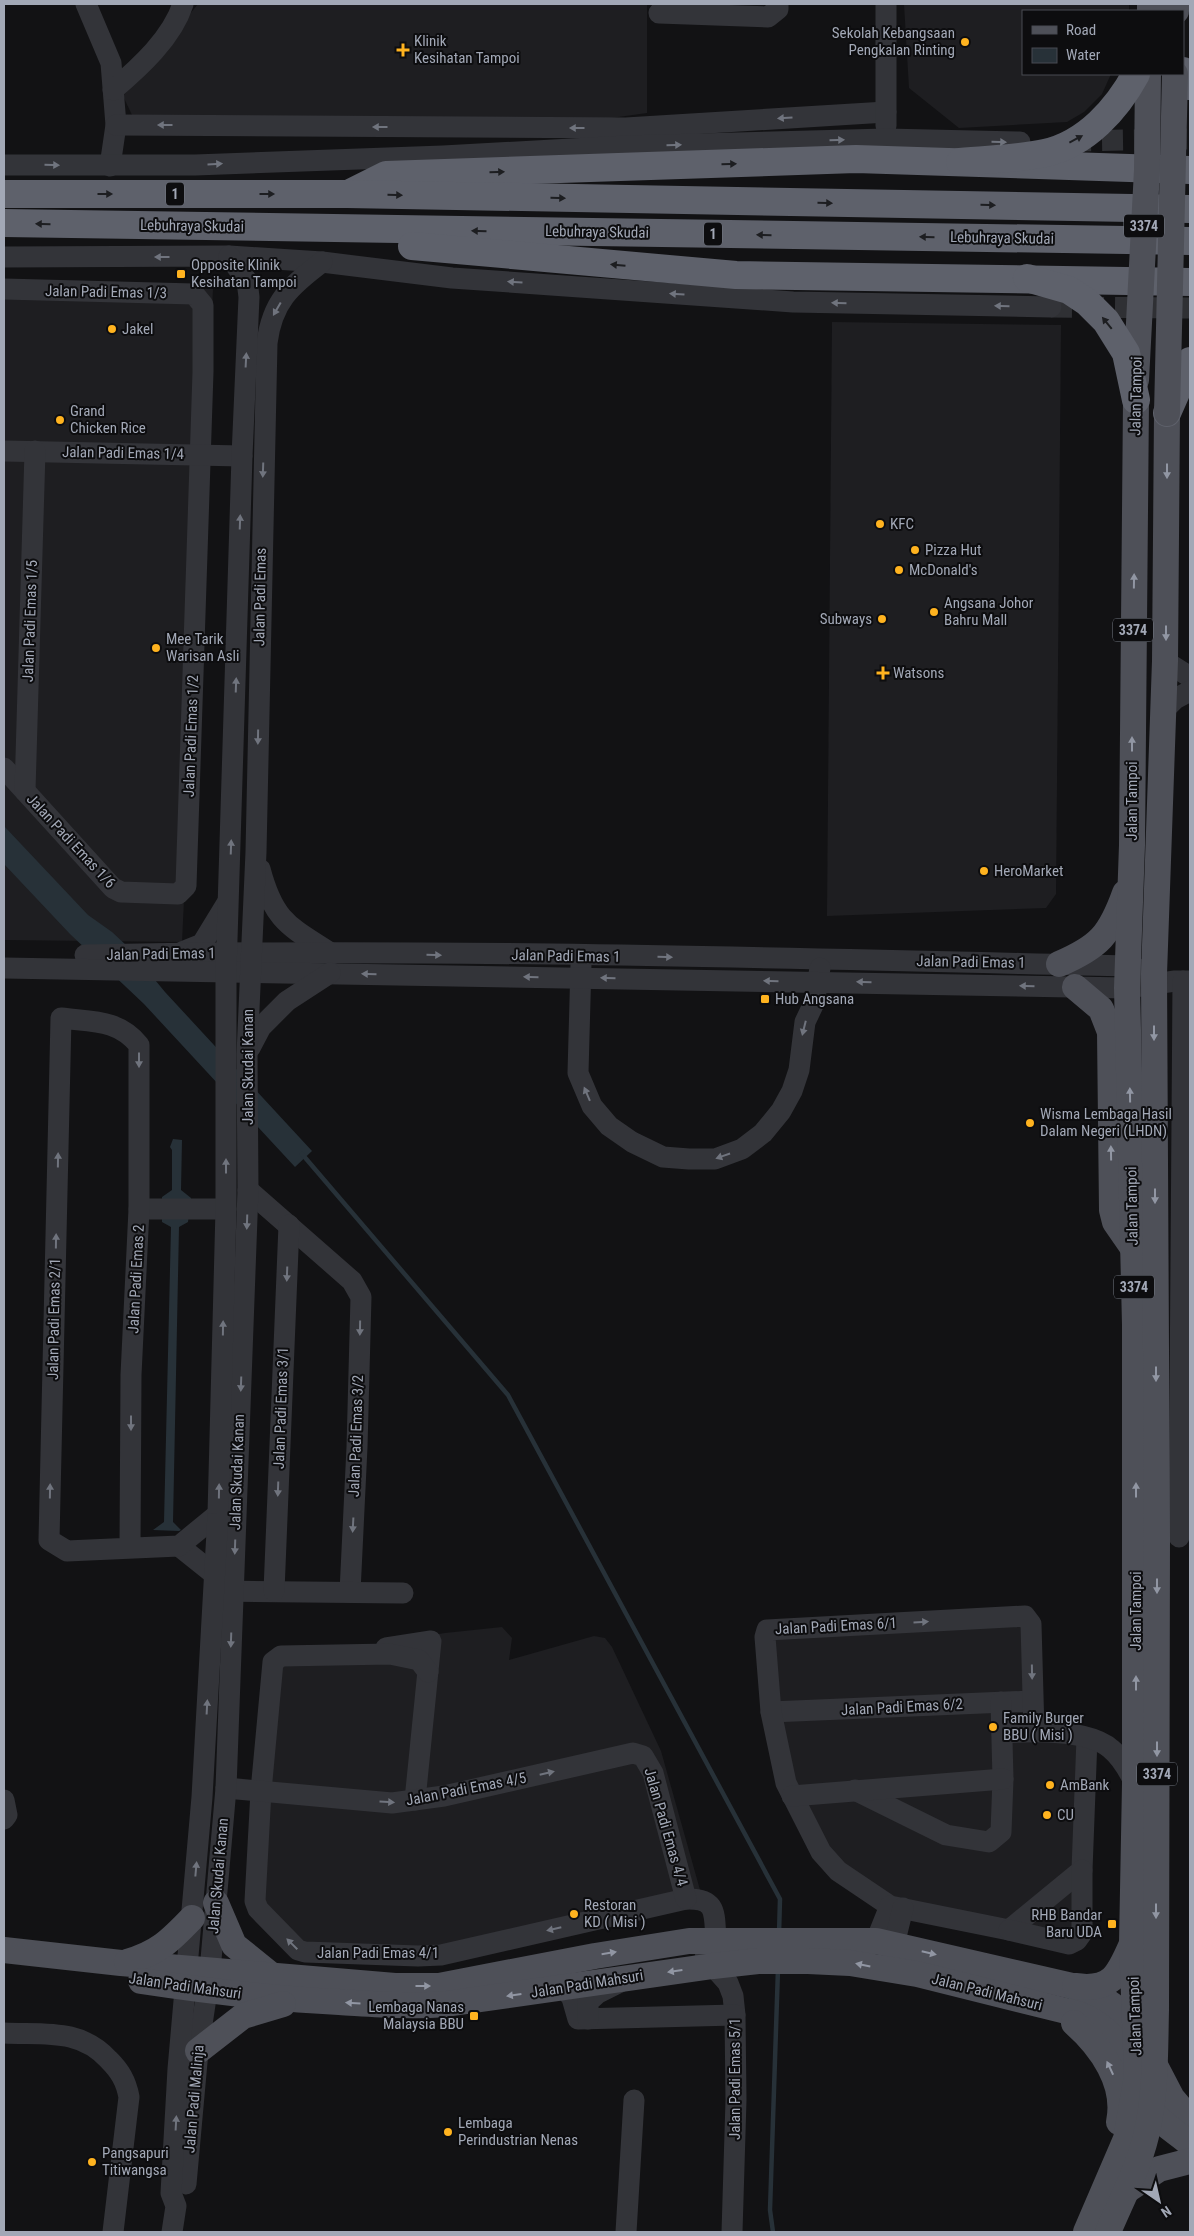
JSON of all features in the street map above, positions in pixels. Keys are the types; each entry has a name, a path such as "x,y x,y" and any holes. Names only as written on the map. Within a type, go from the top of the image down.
{"highway":[{"path":"1184,73 1190,86"},
{"path":"960,162 1046,153 1075,141 1092,130 1107,116 1119,102 1135,75"},
{"path":"347,194 386,175 856,160 1170,170"},
{"name":"Lebuhraya Skudai","path":"4,194 347,194 1190,209"},
{"name":"Lebuhraya Skudai","path":"4,223 1190,241"},
{"path":"310,228 407,245 736,275 1028,278 1180,282"},
{"path":"1028,278 1068,290 1087,302 1106,321 1126,353 1136,408"},
{"path":"1167,417 1190,361"}],"main road":[{"name":"3374","path":"1148,75 1170,170"},
{"name":"3374","path":"1170,170 1175,75"},
{"name":"Jalan Tampoi","path":"1094,2232 1126,2139 1146,2071 1156,2010 1166,1537 1171,980 1164,710 1167,417 1180,282 1170,170"},
{"name":"Jalan Tampoi","path":"1135,2028 1132,1944 1135,1784 1166,1537 1133,1248 1127,977 1136,408 1140,282 1170,170"},
{"path":"1058,964 1085,953 1100,941 1118,912 1130,879"},
{"path":"1075,987 1092,1000 1101,1010 1110,1032 1112,1210 1115,1222 1133,1248"},
{"path":"216,1903 234,1945 270,1974"},
{"path":"121,1963 147,1956 158,1950 169,1942 192,1918"},
{"name":"Jalan Padi Mahsuri","path":"4,1966 115,1976 198,1979 270,1974 395,1986 439,1986 595,1956 689,1941 716,1940 760,1951 810,1951 885,1943 1072,1986 1108,2002 1122,2012 1135,2028"},
{"path":"1072,1986 1090,1988 1109,1982 1116,1977 1132,1944"},
{"name":"Jalan Padi Mahsuri","path":"4,1950 121,1963 301,2000 413,2006 446,2004 713,1966 760,1951"},
{"name":"Jalan Padi Mahsuri","path":"810,1951 850,1962 917,1974 1093,2019 1106,2029 1146,2071"},
{"path":"198,2051 243,2016 255,2011 301,2000"},
{"path":"1058,2009 1093,2040 1110,2067 1121,2099 1121,2114 1116,2138 1091,2197 1094,2232"},
{"path":"1156,2010 1173,2072 1190,2107"},
{"path":"1135,2028 1146,2071 1190,2118"},
{"name":"Jalan Tampoi","path":"1094,2232 1126,2191 1142,2150 1150,2109 1146,2071"},
{"path":"1150,2109 1190,2144"},
{"path":"1126,2191 1159,2169 1190,2161"}],"street":[{"path":"86,4 112,63 116,125 110,166"},
{"path":"113,90 140,65 168,32 183,4"},
{"path":"659,13 768,17 778,9 778,4"},
{"path":"886,4 886,139"},
{"path":"116,125 626,128 886,112"},
{"path":"442,127 443,156"},
{"path":"4,164 110,166 443,156 625,146 886,139 1020,142"},
{"path":"4,257 229,256 322,262 452,278 794,302 1051,307"},
{"name":"Jalan Padi Emas","path":"227,962 242,456 249,297 247,281 241,270 229,256"},
{"name":"Jalan Padi Emas","path":"250,962 256,852 263,470 270,322 286,294 300,279 322,262"},
{"name":"Jalan Padi Emas 1/3","path":"4,289 194,294 203,305"},
{"name":"Jalan Padi Emas 1/2","path":"178,894 186,886 203,372 203,305"},
{"name":"Jalan Padi Emas 1/4","path":"4,451 242,456"},
{"name":"Jalan Padi Emas 1/5","path":"25,791 35,451"},
{"path":"1166,661 1190,677"},
{"path":"1164,710 1175,699 1190,691"},
{"name":"Jalan Padi Emas 1/6","path":"4,768 114,888 121,892 178,894"},
{"path":"247,1060 261,1026 331,964 288,925 276,910 267,895 256,852"},
{"path":"176,954 194,949 202,944 230,896"},
{"name":"Jalan Padi Emas 1","path":"4,954 83,962"},
{"name":"Jalan Padi Emas 1","path":"156,962 176,954 227,962"},
{"path":"582,956 578,1074 592,1106 609,1126 632,1142 662,1157 689,1160 715,1158 742,1149 773,1123 792,1091 800,1062 805,1022 814,1003 820,982 821,959"},
{"name":"Jalan Padi Emas 1","path":"331,964 582,956 821,959 1058,964 1127,977"},
{"name":"Jalan Padi Emas 1","path":"4,968 83,962 250,962 331,964 580,978 1075,987 1127,977"},
{"name":"Jalan Skudai Kanan","path":"198,1979 216,1903 226,1788 218,1514 226,1209 227,962"},
{"name":"Jalan Skudai Kanan","path":"198,1979 192,1918 220,1585 248,1190 247,1060 250,962"},
{"path":"1127,977 1171,980"},
{"name":"Jalan Padi Emas 2/1","path":"113,1024 61,1018 49,1540 67,1551 179,1546"},
{"name":"Jalan Padi Emas 2","path":"113,1024 129,1033 139,1045 140,1209 131,1374 130,1547"},
{"path":"248,1190 289,1225"},
{"path":"140,1209 226,1209"},
{"name":"Jalan Padi Emas 3/2","path":"289,1225 352,1281 360,1297 357,1447 350,1592"},
{"name":"Jalan Padi Emas 3/1","path":"274,1592 289,1225"},
{"path":"218,1514 179,1546 220,1585 274,1592 402,1593"},
{"name":"Jalan Padi Emas 6/1","path":"1034,1731 1031,1624 1025,1616 767,1630 765,1636 771,1712 786,1783 792,1796 821,1852 838,1871 896,1907 1069,1944 1077,1940 1082,1933 1082,1870 1087,1738"},
{"path":"351,1653 431,1640 415,1800"},
{"path":"351,1653 390,1654 409,1658 424,1664 428,1672"},
{"name":"Jalan Padi Emas 4/1","path":"351,1653 281,1656 272,1662 261,1791 255,1901 258,1909 298,1950 305,1952 418,1956 441,1955 686,1899 701,1898 709,1902 714,1911 716,1940"},
{"name":"Jalan Padi Emas 6/2","path":"771,1712 1032,1701"},
{"path":"855,1790 946,1835 990,1842 1001,1832 1003,1733 1001,1702"},
{"path":"1003,1733 1034,1731 1087,1738 1101,1742 1111,1749 1128,1769 1135,1784"},
{"name":"Jalan Padi Emas 4/5","path":"226,1788 392,1802 415,1800 525,1779 633,1753 643,1756"},
{"name":"Jalan Padi Emas 4/4","path":"643,1756 653,1773 686,1899"},
{"path":"792,1796 1003,1779"},
{"path":"4,1800 7,1814 4,1819"},
{"path":"1009,1930 1082,1870"},
{"path":"885,1943 896,1907"},
{"name":"Jalan Padi Emas 5/1","path":"689,1941 728,1983 733,1996 736,2100 732,2232"},
{"path":"583,2019 588,2002 598,1993 632,1977"},
{"name":"Jalan Padi Malinja","path":"172,2232 176,2206 185,2194 198,2051 198,1979"},
{"name":"Jalan Padi Malinja","path":"176,2206 171,2193 178,2069 198,1979"},
{"path":"564,1987 583,2019"},
{"path":"583,2019 735,2015"},
{"path":"4,2033 73,2036 86,2040 100,2050 118,2070 127,2084 129,2097 113,2232"},
{"path":"626,2232 634,2100"}],"shaded area":[{"name":"Klinik Kesihatan Tampoi","path":"198,4 647,4 647,113 604,119 132,115 123,96"},
{"name":"Sekolah Kebangsaan Pengkalan Rinting","path":"904,4 1129,4 1129,10 1022,10 1022,75 1111,75 1102,94 1084,112 1067,122 959,128 909,88"},
{"path":"4,282 213,289 182,942 4,940"},
{"name":"Angsana Johor Bahru Mall","path":"832,322 1061,325 1056,894 1046,908 827,916"},
{"path":"1027,1610 1040,1726 1093,1734 1084,1941 908,1914 834,1875 781,1786 762,1628"},
{"path":"502,1627 512,1638 509,1660 594,1636 605,1638 612,1647 661,1751 704,1904 433,1961 304,1957 254,1913 267,1661 445,1633"}],"water":[{"path":"4,826 88,915 112,932 127,946 165,992 312,1151 295,1167 144,1004 70,934 4,864"},
{"path":"173,1139 182,1140 181,1190 191,1198 188,1222 179,1227 173,1522 181,1530 179,1531 153,1530 164,1522 171,1227 162,1222 162,1197 172,1190 172,1150 170,1147"}],"waterway":[{"path":"302,1154 508,1395 780,1899 779,1934"},
{"path":"773,2232 770,2210 778,1969"}],"tunnel":[{"path":"1070,141 1190,139"},
{"path":"1051,307 1190,308"}],"place":[{"name":"Sekolah Kebangsaan Pengkalan Rinting","path":"965,42"},
{"name":"Klinik Kesihatan Tampoi","path":"403,50"},
{"name":"Opposite Klinik Kesihatan Tampoi","path":"181,274"},
{"name":"Jakel","path":"112,329"},
{"name":"Grand Chicken Rice","path":"60,420"},
{"name":"KFC","path":"880,524"},
{"name":"Pizza Hut","path":"915,550"},
{"name":"McDonald's","path":"899,570"},
{"name":"Angsana Johor Bahru Mall","path":"934,612"},
{"name":"Subways","path":"882,619"},
{"name":"Mee Tarik Warisan Asli","path":"156,648"},
{"name":"Watsons","path":"883,673"},
{"name":"HeroMarket","path":"984,871"},
{"name":"Hub Angsana","path":"765,999"},
{"name":"Wisma Lembaga Hasil Dalam Negeri (LHDN)","path":"1030,1123"},
{"name":"Family Burger BBU ( Misi )","path":"993,1727"},
{"name":"AmBank","path":"1050,1785"},
{"name":"CU","path":"1047,1815"},
{"name":"Restoran KD ( Misi )","path":"574,1914"},
{"name":"RHB Bandar Baru UDA","path":"1112,1924"},
{"name":"Lembaga Nanas Malaysia BBU","path":"474,2016"},
{"name":"Lembaga Perindustrian Nenas","path":"448,2132"},
{"name":"Pangsapuri Titiwangsa","path":"92,2162"}]}
